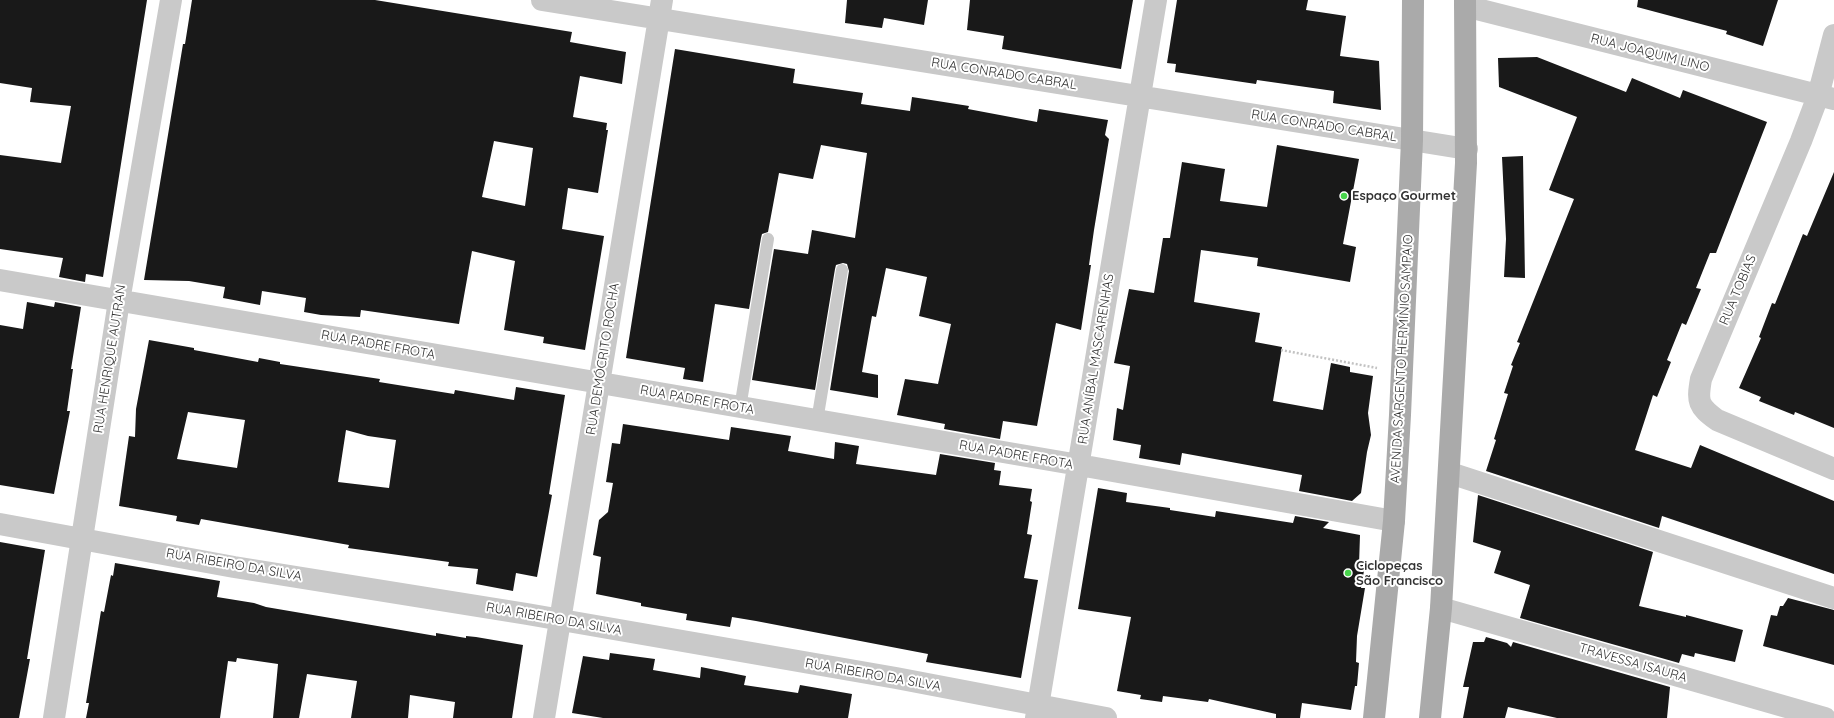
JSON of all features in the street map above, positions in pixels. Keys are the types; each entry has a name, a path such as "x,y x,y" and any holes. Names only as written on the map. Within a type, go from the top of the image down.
{"main road":[{"name":"AVENIDA SARGENTO HERMÍNIO SAMPAIO","path":"1374,718 1394,521 1412,140 1413,0"},
{"path":"1430,718 1441,608 1450,473 1467,149 1465,3"}],"street":[{"name":"RUA HENRIQUE AUTRAN","path":"54,718 119,301 171,0"},
{"name":"RUA CONRADO CABRAL","path":"542,0 661,10 1140,96 1467,149"},
{"name":"RUA ANÍBAL MASCARENHAS","path":"1037,712 1156,0"},
{"name":"RUA JOAQUIM LINO","path":"1465,3 1826,97"},
{"name":"RUA DEMÓCRITO ROCHA","path":"544,718 661,10"},
{"name":"RUA TOBIAS","path":"1834,35 1826,97 1801,142 1701,379 1699,402 1704,410 1717,420 1834,469"},
{"name":"RUA PADRE FROTA","path":"0,280 1079,465 1394,521"},
{"path":"1450,473 1834,598"},
{"name":"RUA RIBEIRO DA SILVA","path":"0,524 83,538 234,567 560,620 896,678 1037,712 1106,718"},
{"name":"TRAVESSA ISAURA","path":"1441,608 1825,718"}],"lane":[{"path":"740,408 768,238"},
{"path":"817,421 842,270"}],"path":[{"path":"1281,350 1383,368"}],"building":[{"path":"0,0 147,0 103,277 86,274 85,282 59,277 63,258 0,249 0,155 61,163 71,106 30,102 32,88 0,83"},
{"path":"192,0 375,0 572,32 570,42 626,52 622,84 580,76 573,117 607,123 606,130 608,130 598,193 568,188 562,229 604,236 585,350 543,343 544,337 504,330 515,261 472,251 459,324 361,310 360,317 321,315 304,312 306,298 262,291 260,305 223,298 225,287 189,281 144,280 183,44 185,44","holes":["494,141 533,148 525,206 482,197"]},
{"path":"847,0 928,0 924,25 884,18 882,28 845,23"},
{"path":"970,0 1133,0 1121,69 1002,49 1004,36 967,30"},
{"path":"1177,0 1308,0 1306,10 1346,16 1340,56 1379,61 1381,110 1333,103 1334,91 1257,80 1256,84 1175,72 1176,64 1167,63"},
{"path":"1638,0 1778,0 1763,46 1726,34 1727,31 1637,7"},
{"path":"675,49 795,69 793,83 863,93 861,104 910,111 912,97 969,106 968,109 1037,122 1039,109 1108,120 1105,135 1109,139 1094,230 1089,265 1091,265 1081,330 1056,323 1037,426 1003,421 1000,439 944,429 945,424 897,415 905,379 938,384 951,324 919,316 927,277 886,268 876,317 872,316 862,372 878,375 878,398 830,390 849,271 847,264 843,263 836,265 835,269 815,390 752,380 774,249 808,254 812,230 855,238 867,153 821,145 813,179 779,173 768,232 762,234 761,238 749,309 715,304 703,382 683,379 685,368 626,358"},
{"path":"1537,57 1626,92 1632,78 1680,98 1683,90 1767,122 1716,253 1710,253 1696,288 1701,289 1686,325 1682,323 1667,360 1671,362 1657,397 1653,395 1635,450 1691,468 1700,445 1834,501 1834,574 1662,516 1659,528 1486,471 1508,394 1504,393 1513,366 1511,365 1520,343 1517,342 1574,199 1549,190 1577,117 1499,87 1498,58"},
{"path":"1277,145 1359,159 1343,244 1356,247 1350,282 1257,266 1258,258 1201,250 1194,302 1260,313 1255,342 1282,347 1273,401 1323,410 1331,363 1350,367 1350,372 1373,376 1368,413 1371,435 1361,493 1352,501 1299,491 1302,475 1182,453 1180,465 1139,458 1141,445 1113,440 1117,408 1123,410 1130,366 1114,363 1129,289 1154,293 1163,238 1170,238 1182,162 1225,169 1220,201 1267,207"},
{"path":"1523,156 1525,278 1504,277 1506,239 1502,157"},
{"path":"1834,172 1834,428 1795,412 1794,415 1759,401 1761,397 1739,388 1761,338 1759,337 1772,303 1775,304 1803,234 1807,236"},
{"path":"27,302 54,307 55,302 81,307 71,369 73,369 67,411 70,411 54,494 0,485 0,325 23,329"},
{"path":"149,340 258,362 259,358 280,362 280,364 380,379 379,382 454,394 455,390 514,400 516,387 565,395 549,494 552,495 537,577 516,573 513,591 476,584 478,569 448,566 449,562 348,548 349,545 201,519 199,525 176,521 177,516 119,506 129,436 135,437 136,409","holes":["188,412 245,420 237,468 177,459","346,430 368,436 396,440 389,488 338,482"]},
{"path":"623,424 729,440 731,427 791,436 788,451 834,459 835,442 859,446 856,464 936,475 940,454 995,463 994,470 1001,471 999,485 1032,489 1030,501 1032,502 1027,534 1032,535 1024,578 1038,580 1021,678 926,662 928,654 756,621 732,617 730,627 686,620 687,614 641,606 641,603 596,594 601,557 593,555 599,520 608,512 613,483 606,482 612,443 620,444"},
{"path":"1098,488 1127,493 1126,502 1170,508 1170,510 1215,517 1216,511 1293,523 1295,516 1329,522 1323,528 1360,535 1359,565 1365,565 1361,588 1365,588 1357,636 1356,662 1359,663 1357,686 1355,686 1351,710 1302,703 1300,718 1276,718 1276,714 1209,699 1208,702 1163,696 1162,702 1140,699 1141,695 1117,691 1131,617 1078,609"},
{"path":"1478,495 1653,552 1639,606 1686,617 1686,615 1743,630 1735,662 1695,653 1694,657 1682,654 1679,663 1520,618 1530,585 1494,573 1501,551 1473,542"},
{"path":"0,542 45,550 27,659 30,659 19,718 0,718"},
{"path":"115,563 220,581 217,597 254,603 266,607 436,636 436,633 466,638 466,636 476,637 523,645 512,718 453,718 455,702 410,695 408,718 351,718 357,681 307,674 299,718 273,718 278,664 237,658 236,662 228,661 220,718 86,718 89,703 86,703 101,611 104,612 111,575 113,576"},
{"path":"1788,598 1834,610 1834,665 1763,646 1771,615 1777,616 1780,606 1783,606"},
{"path":"1486,637 1507,643 1511,647 1513,642 1670,687 1667,718 1557,718 1508,707 1505,718 1463,718 1469,687 1463,687 1473,642 1484,642"},
{"path":"610,653 655,659 653,670 700,678 701,667 746,676 744,685 798,693 800,685 852,694 848,718 603,718 572,713 583,656 609,660"}],"place":[{"name":"Espaço Gourmet","path":"1344,196"},
{"name":"Ciclopeças São Francisco","path":"1348,573"}]}
